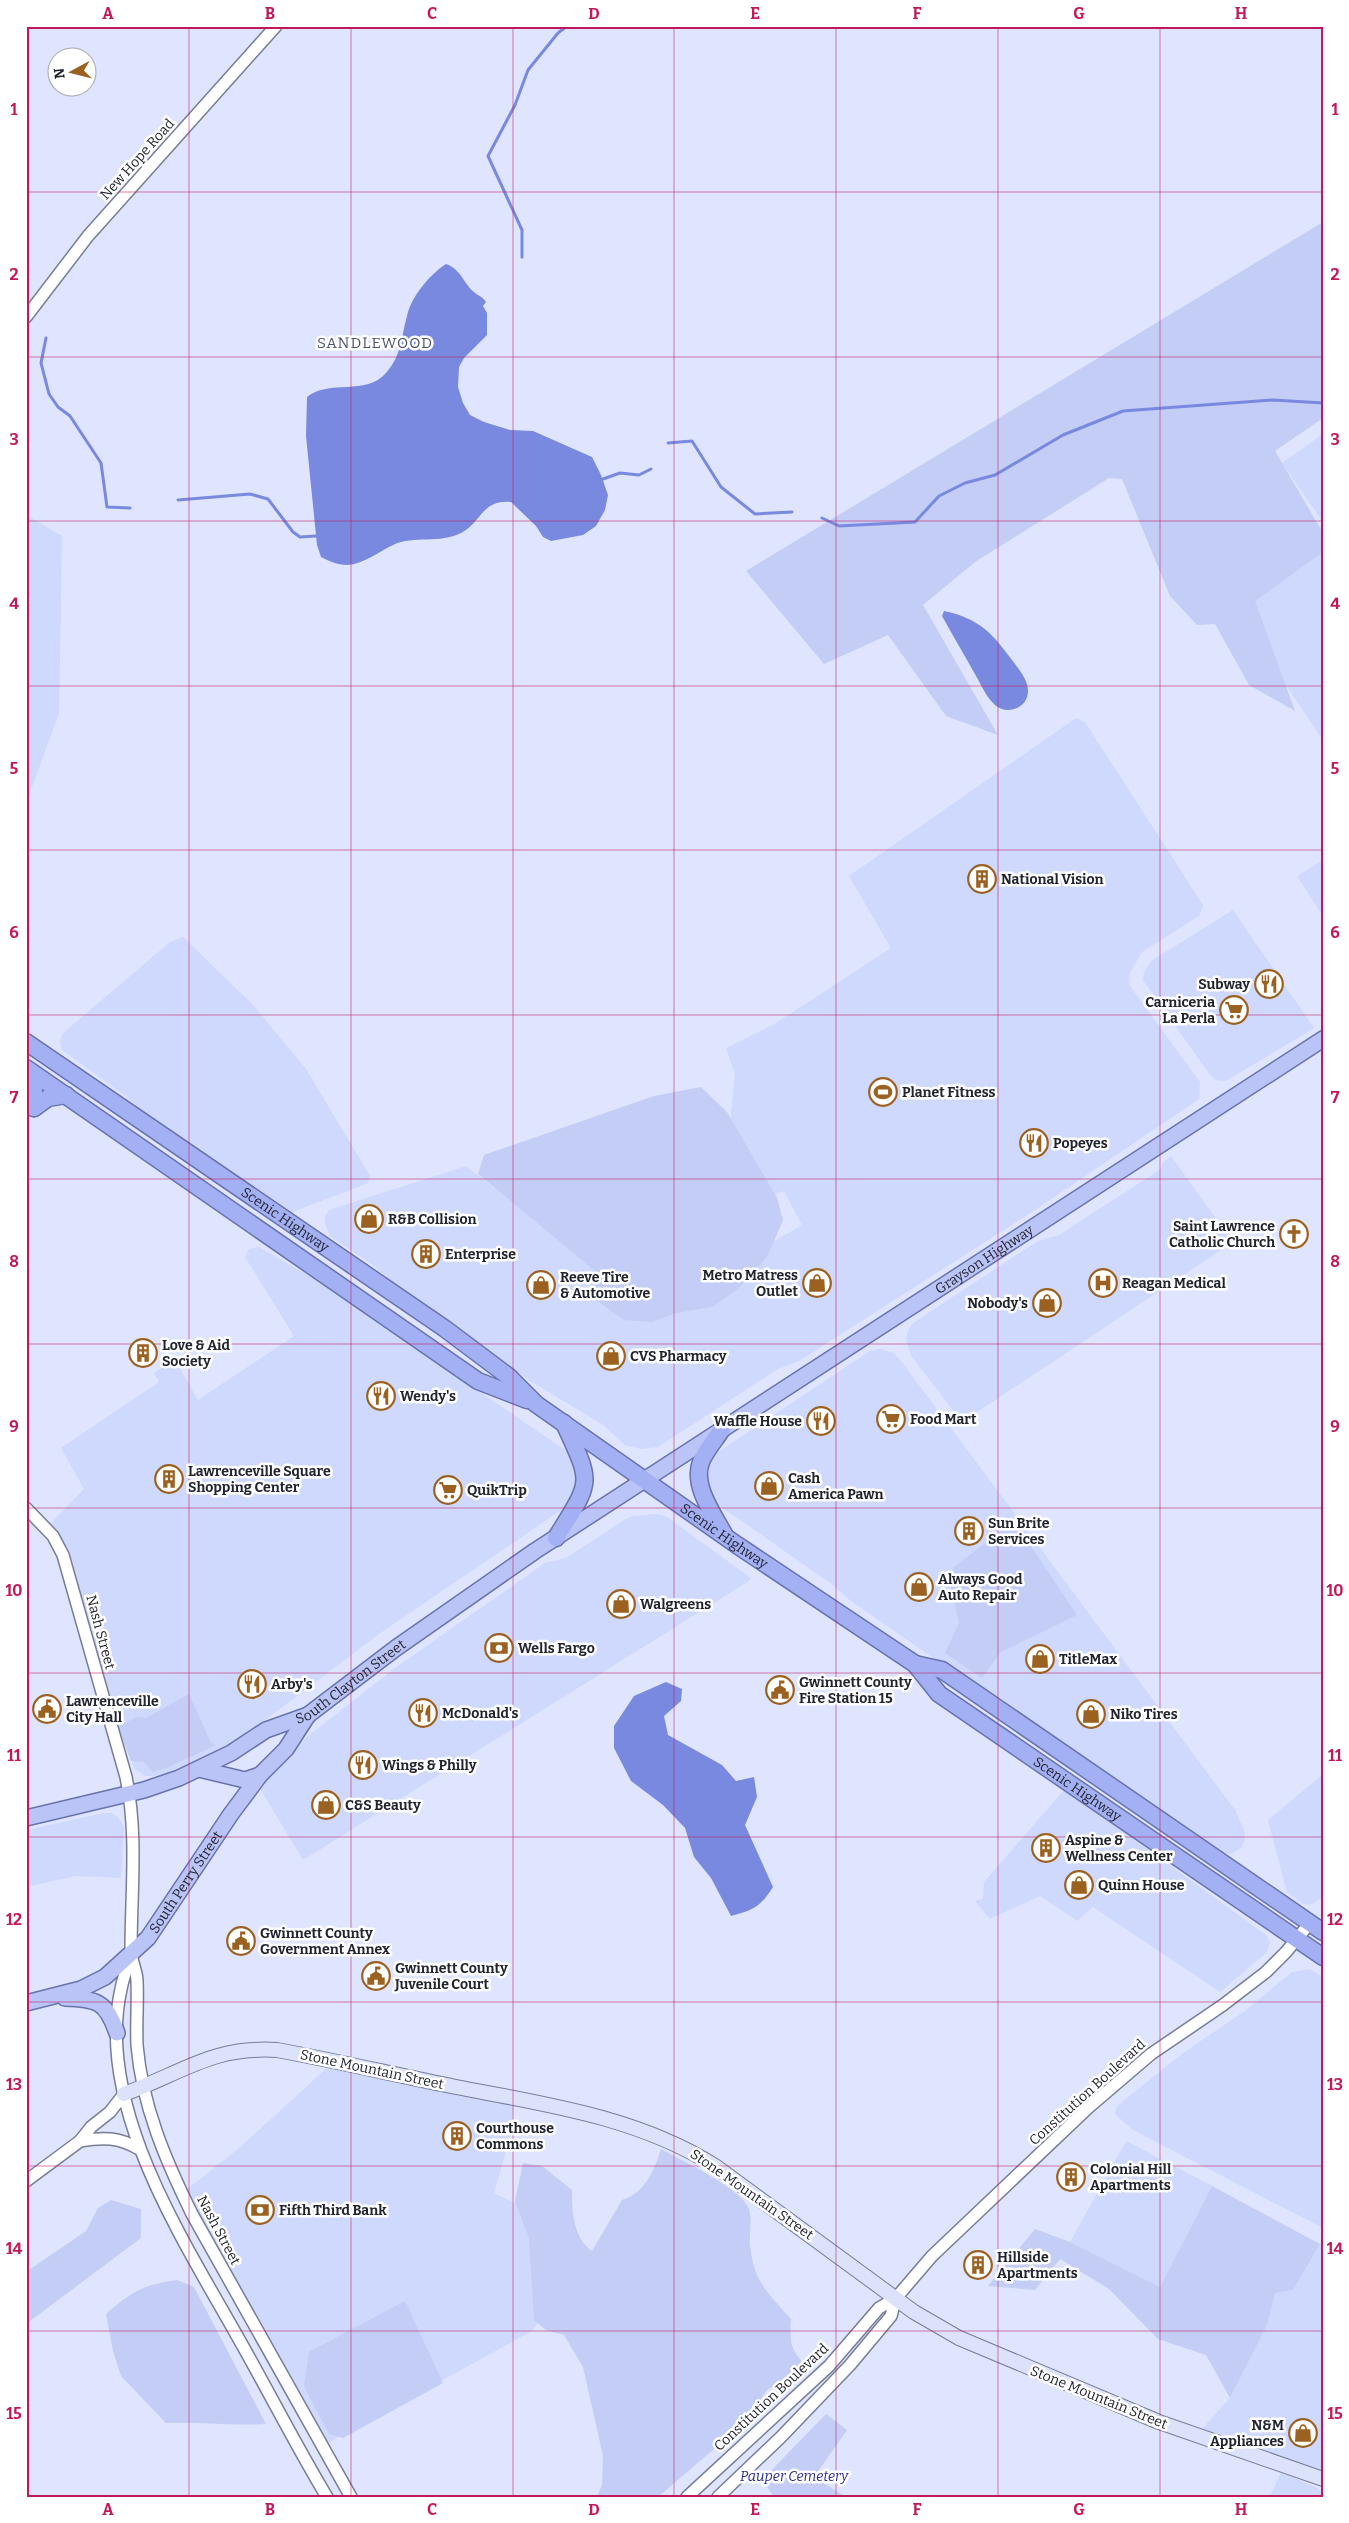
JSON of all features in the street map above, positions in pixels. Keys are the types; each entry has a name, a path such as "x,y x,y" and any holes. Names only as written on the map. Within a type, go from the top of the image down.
{"highway":[{"name":"Scenic Highway","path":"26,1042 444,1328 508,1376 536,1404 725,1536 915,1664 939,1694 1323,1957"},
{"name":"Scenic Highway","path":"26,1068 478,1381 536,1404"},
{"path":"26,1075 34,1089 34,1108 48,1098 66,1095"},
{"path":"556,1538 583,1495 586,1482 583,1465 564,1423"},
{"path":"722,1429 701,1462 699,1478 706,1499 725,1536"},
{"name":"Scenic Highway","path":"915,1664 942,1670 1316,1928"},
{"path":"1025,1753 1037,1736"}],"main road":[{"name":"Grayson Highway","path":"645,1480 1323,1039"},
{"name":"South Clayton Street","path":"26,1818 162,1785 199,1770 231,1753 266,1730 308,1715 443,1614 645,1480"},
{"name":"South Perry Street","path":"26,2002 54,1997 81,1989 105,1977 148,1938 232,1814 260,1775 286,1749 308,1715"},
{"path":"199,1770 245,1780 260,1775"},
{"path":"54,1997 83,1998 102,2004 112,2019 117,2033"},
{"name":"Stone Mountain Street","path":"124,2094 219,2054 258,2049 277,2050 558,2107 635,2128 690,2150 715,2166 940,2328 1007,2360 1159,2422 1323,2479"}],"street":[{"name":"New Hope Road","path":"26,317 88,236 276,26"},
{"name":"Nash Street","path":"26,1508 53,1536 63,1555 130,1793 134,1847 131,1955 137,1979 138,2046 144,2087 162,2147 189,2207 351,2497"},
{"name":"Constitution Boulevard","path":"687,2497 829,2366 879,2308 896,2298 939,2249 1089,2107 1151,2054 1245,1989 1266,1972 1298,1939 1316,1928"},
{"name":"Nash Street","path":"131,1955 120,1990 117,2033 124,2094 139,2149 175,2226 327,2497"},
{"path":"26,2181 80,2141 91,2127 110,2112 124,2094"},
{"path":"80,2141 107,2137 125,2141 139,2149"},
{"name":"Constitution Boulevard","path":"718,2497 781,2437 850,2365 891,2316 896,2298"}],"shaded area":[{"path":"1323,434 1323,522 1282,463"},
{"path":"26,515 62,536 59,713 26,804"},
{"path":"1323,545 1323,740 1233,607"},
{"path":"1076,718 1085,722 1203,905 1199,916 1142,952 1129,974 1130,986 1200,1082 1199,1099 1035,1210 799,1361 778,1369 658,1447 641,1449 625,1445 602,1424 530,1381 401,1290 373,1265 330,1236 325,1224 325,1216 329,1210 466,1166 653,1312 802,1225 784,1191 764,1199 729,1135 735,1074 726,1048 776,1023 891,948 849,876"},
{"path":"1323,860 1323,916 1297,876"},
{"path":"1233,910 1314,1028 1226,1081 1216,1080 1210,1075 1143,980 1144,973 1151,961"},
{"path":"183,937 253,1005 306,1069 370,1176 368,1183 290,1213 158,1126 123,1094 62,1050 60,1042 62,1034 170,942"},
{"path":"1171,1156 1233,1242 962,1422 912,1357 906,1340 908,1331 913,1323 1038,1241 1059,1235 1161,1169 1162,1164"},
{"path":"259,1247 365,1308 378,1323 574,1456 581,1476 570,1504 379,1634 244,1736 216,1752 183,1767 155,1776 145,1776 134,1768 126,1741 118,1723 69,1550 51,1523 84,1489 61,1448 159,1382 154,1373 175,1360 198,1400 294,1336 245,1257 249,1249"},
{"path":"880,1349 894,1353 901,1361 1235,1810 1244,1830 1245,1840 1241,1848 1231,1854 1217,1851 1032,1725 1016,1709 999,1697 975,1687 851,1601 833,1585 713,1501 708,1492 706,1469 715,1454 870,1351"},
{"path":"657,1514 667,1517 752,1579 303,1860 259,1787 298,1744 395,1668 545,1563 566,1558 633,1516"},
{"path":"1323,1774 1323,1897 1310,1905 1302,1903 1287,1892 1268,1820"},
{"path":"1065,1789 1266,1935 1270,1943 1266,1953 1220,1992 1093,1907 1077,1921 1040,1896 990,1919 975,1901 983,1899 984,1882"},
{"path":"104,1813 112,1813 118,1817 124,1827 121,1878 76,1876 26,1887 26,1830"},
{"path":"1310,1969 1323,1977 1323,2228 1133,2130 1115,2114 1117,2106 1183,2053 1245,2011 1292,1972"},
{"path":"329,2066 514,2105 509,2140 494,2193 558,2224 561,2300 530,2332 326,2444 186,2190 238,2149"},
{"path":"1126,2141 1212,2186 1160,2287 1070,2242"},
{"path":"1320,2244 1323,2245 1323,2471 1201,2430 1230,2398 1267,2325 1275,2293 1293,2290"},
{"path":"1281,2472 1317,2488 1322,2492 1323,2497 1270,2497"}],"green space":[{"path":"1323,222 1323,418 1275,451 1323,533 1323,552 1255,601 1295,711 1249,685 1215,624 1197,625 1170,596 1122,479 1109,478 975,562 923,605 998,735 946,716 888,635 824,664 746,571"},
{"path":"701,1087 727,1112 777,1198 783,1220 767,1257 738,1289 712,1307 676,1313 652,1322 624,1320 592,1297 595,1271 478,1174 484,1155 654,1096"},
{"path":"1014,1521 1077,1615 1001,1652 982,1678 945,1653 959,1623 951,1586 954,1567"},
{"path":"189,1694 211,1743 216,1745 169,1767 153,1772 144,1762 131,1761 118,1727 136,1717 146,1718"},
{"path":"661,2149 724,2184 744,2201 750,2213 750,2244 754,2268 763,2286 791,2319 792,2346 801,2360 801,2368 766,2391 749,2419 658,2497 597,2497 602,2485 603,2456 583,2367 564,2335 546,2330 534,2320 529,2238 515,2201 523,2163 542,2166 572,2190 572,2207 577,2232 586,2246 592,2251 622,2200 637,2192 648,2180"},
{"path":"1212,2186 1320,2244 1293,2290 1275,2293 1267,2325 1230,2398 1206,2355 1158,2339 1109,2289 1060,2259 1035,2290 988,2286 1035,2229 1070,2242 1160,2287"},
{"path":"111,2200 141,2209 141,2238 26,2324 26,2272 86,2231 98,2208"},
{"path":"177,2280 194,2287 266,2424 166,2423 121,2376 113,2351 106,2314 138,2290 155,2284"},
{"path":"405,2301 443,2383 343,2438 329,2434 304,2386 309,2352"},
{"name":"Pauper Cemetery","path":"826,2414 847,2430 814,2477 846,2497 774,2497 762,2480"}],"water":[{"path":"446,264 455,269 470,288 486,302 483,306 487,313 487,335 464,358 459,367 458,387 463,403 470,415 484,422 510,430 533,431 592,457 608,495 605,510 596,526 583,535 551,541 543,537 536,526 511,502 501,502 493,504 468,528 453,536 401,542 353,564 343,565 333,562 321,557 317,545 306,436 307,397 326,389 368,384 378,380 386,373 398,353 409,309 413,301 428,280"},
{"path":"944,611 968,618 977,623 1000,644 1020,670 1027,684 1027,697 1021,706 1005,710 995,705 989,699 942,616"},
{"path":"666,1682 682,1689 681,1701 664,1716 668,1735 722,1765 736,1781 754,1777 757,1797 745,1825 773,1887 756,1907 745,1912 731,1916 711,1878 694,1857 685,1828 663,1805 631,1781 614,1748 614,1726 634,1696"}],"waterway":[{"path":"522,257 522,230 488,156 515,105 528,70 558,33 567,26"},
{"path":"954,26 965,26"},
{"path":"46,338 41,363 49,394 58,407 70,416 101,463 107,507 130,508"},
{"path":"822,518 839,526 915,522 939,496 965,483 995,475 1063,435 1123,411 1273,400 1323,403"},
{"path":"668,443 692,441 721,487 755,514 792,512"},
{"path":"603,479 620,473 639,475 651,469"},
{"path":"178,500 250,494 268,499 293,532 300,537 316,536"}],"place":[{"name":"National Vision","path":"982,879"},
{"name":"Subway","path":"1269,984"},
{"name":"Carniceria La Perla","path":"1234,1010"},
{"name":"Planet Fitness","path":"883,1092"},
{"name":"Popeyes","path":"1034,1143"},
{"name":"R&B Collision","path":"369,1219"},
{"name":"Saint Lawrence Catholic Church","path":"1294,1234"},
{"name":"Enterprise","path":"426,1254"},
{"name":"Metro Matress Outlet","path":"817,1283"},
{"name":"Reagan Medical","path":"1103,1283"},
{"name":"Reeve Tire & Automotive","path":"541,1285"},
{"name":"Nobody's","path":"1047,1303"},
{"name":"Love & Aid Society","path":"143,1353"},
{"name":"CVS Pharmacy","path":"611,1356"},
{"name":"Wendy's","path":"381,1396"},
{"name":"Food Mart","path":"891,1419"},
{"name":"Waffle House","path":"821,1421"},
{"name":"Lawrenceville Square Shopping Center","path":"169,1479"},
{"name":"Cash America Pawn","path":"769,1486"},
{"name":"QuikTrip","path":"448,1490"},
{"name":"Sun Brite Services","path":"969,1531"},
{"name":"Always Good Auto Repair","path":"919,1587"},
{"name":"Walgreens","path":"621,1604"},
{"name":"Wells Fargo","path":"499,1648"},
{"name":"TitleMax","path":"1040,1659"},
{"name":"Arby's","path":"252,1684"},
{"name":"Gwinnett County Fire Station 15","path":"780,1690"},
{"name":"Lawrenceville City Hall","path":"47,1709"},
{"name":"McDonald's","path":"423,1713"},
{"name":"Niko Tires","path":"1091,1714"},
{"name":"Wings & Philly","path":"363,1765"},
{"name":"C&S Beauty","path":"326,1805"},
{"name":"Aspine & Wellness Center","path":"1046,1848"},
{"name":"Quinn House","path":"1079,1885"},
{"name":"Gwinnett County Government Annex","path":"241,1941"},
{"name":"Gwinnett County Juvenile Court","path":"376,1976"},
{"name":"Courthouse Commons","path":"457,2136"},
{"name":"Colonial Hill Apartments","path":"1071,2177"},
{"name":"Fifth Third Bank","path":"260,2210"},
{"name":"Hillside Apartments","path":"978,2265"},
{"name":"N&M Appliances","path":"1303,2433"}],"district":[{"name":"SANDLEWOOD","path":"375,343"}]}
